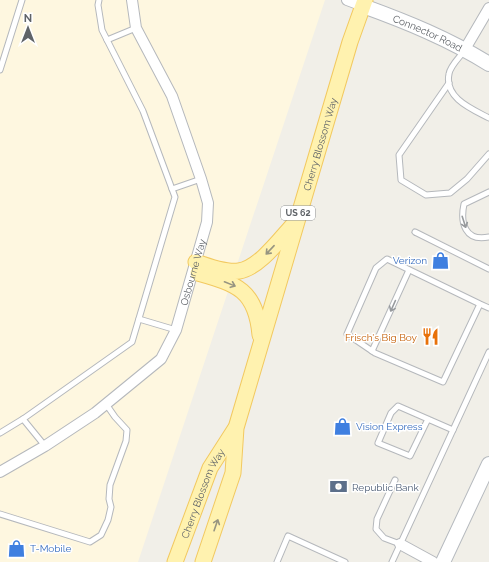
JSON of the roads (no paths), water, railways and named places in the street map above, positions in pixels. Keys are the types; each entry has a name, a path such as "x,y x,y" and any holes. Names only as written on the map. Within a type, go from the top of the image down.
{"main road":[{"name":"Connector Road","path":"364,3 465,49 489,64"},
{"name":"Cherry Blossom Way","path":"203,562 233,474 236,428 296,221 350,42 364,3"},
{"path":"194,267 238,271 254,264 267,253 296,221"},
{"path":"194,267 234,285 246,294 255,308 261,342"},
{"name":"Cherry Blossom Way","path":"175,562 210,468 236,428"},
{"path":"443,562 489,464"}],"street":[{"name":"Osbourne Way","path":"0,472 45,446 106,404 161,359 176,330 207,222 208,203 201,179 172,96 136,28 132,0"},
{"path":"347,0 364,3"},
{"path":"465,49 489,8"},
{"path":"400,544 433,562"}],"lane":[{"path":"0,70 22,0"},
{"path":"0,433 23,420 132,342 175,197 143,111 102,30 98,5 99,0"},
{"path":"107,40 136,28"},
{"path":"465,49 448,72 449,83 457,99 489,118"},
{"path":"449,83 399,155 401,180 426,195 450,193 468,179 489,154"},
{"path":"172,189 201,179"},
{"path":"489,192 464,204 462,215 463,225 471,235 481,239 489,238"},
{"path":"415,232 489,269"},
{"path":"480,304 442,382 372,351 347,334 376,268 387,259 489,308"},
{"path":"372,351 409,270"},
{"path":"139,319 176,330"},
{"path":"392,562 489,352"},
{"path":"0,514 90,542 101,536 111,508 109,499 110,486 126,441 127,430 106,404"},
{"path":"428,419 410,456 378,444 391,413 398,406 428,419 453,430"},
{"path":"23,420 45,446"},
{"path":"395,480 377,519 376,529 384,538 400,544"},
{"path":"277,562 288,536 345,562"}],"place":[{"name":"Verizon","path":"440,260"},
{"name":"Frisch's Big Boy","path":"430,337"},
{"name":"Vision Express","path":"343,426"},
{"name":"Republic Bank","path":"339,487"},
{"name":"T-Mobile","path":"17,548"}]}
